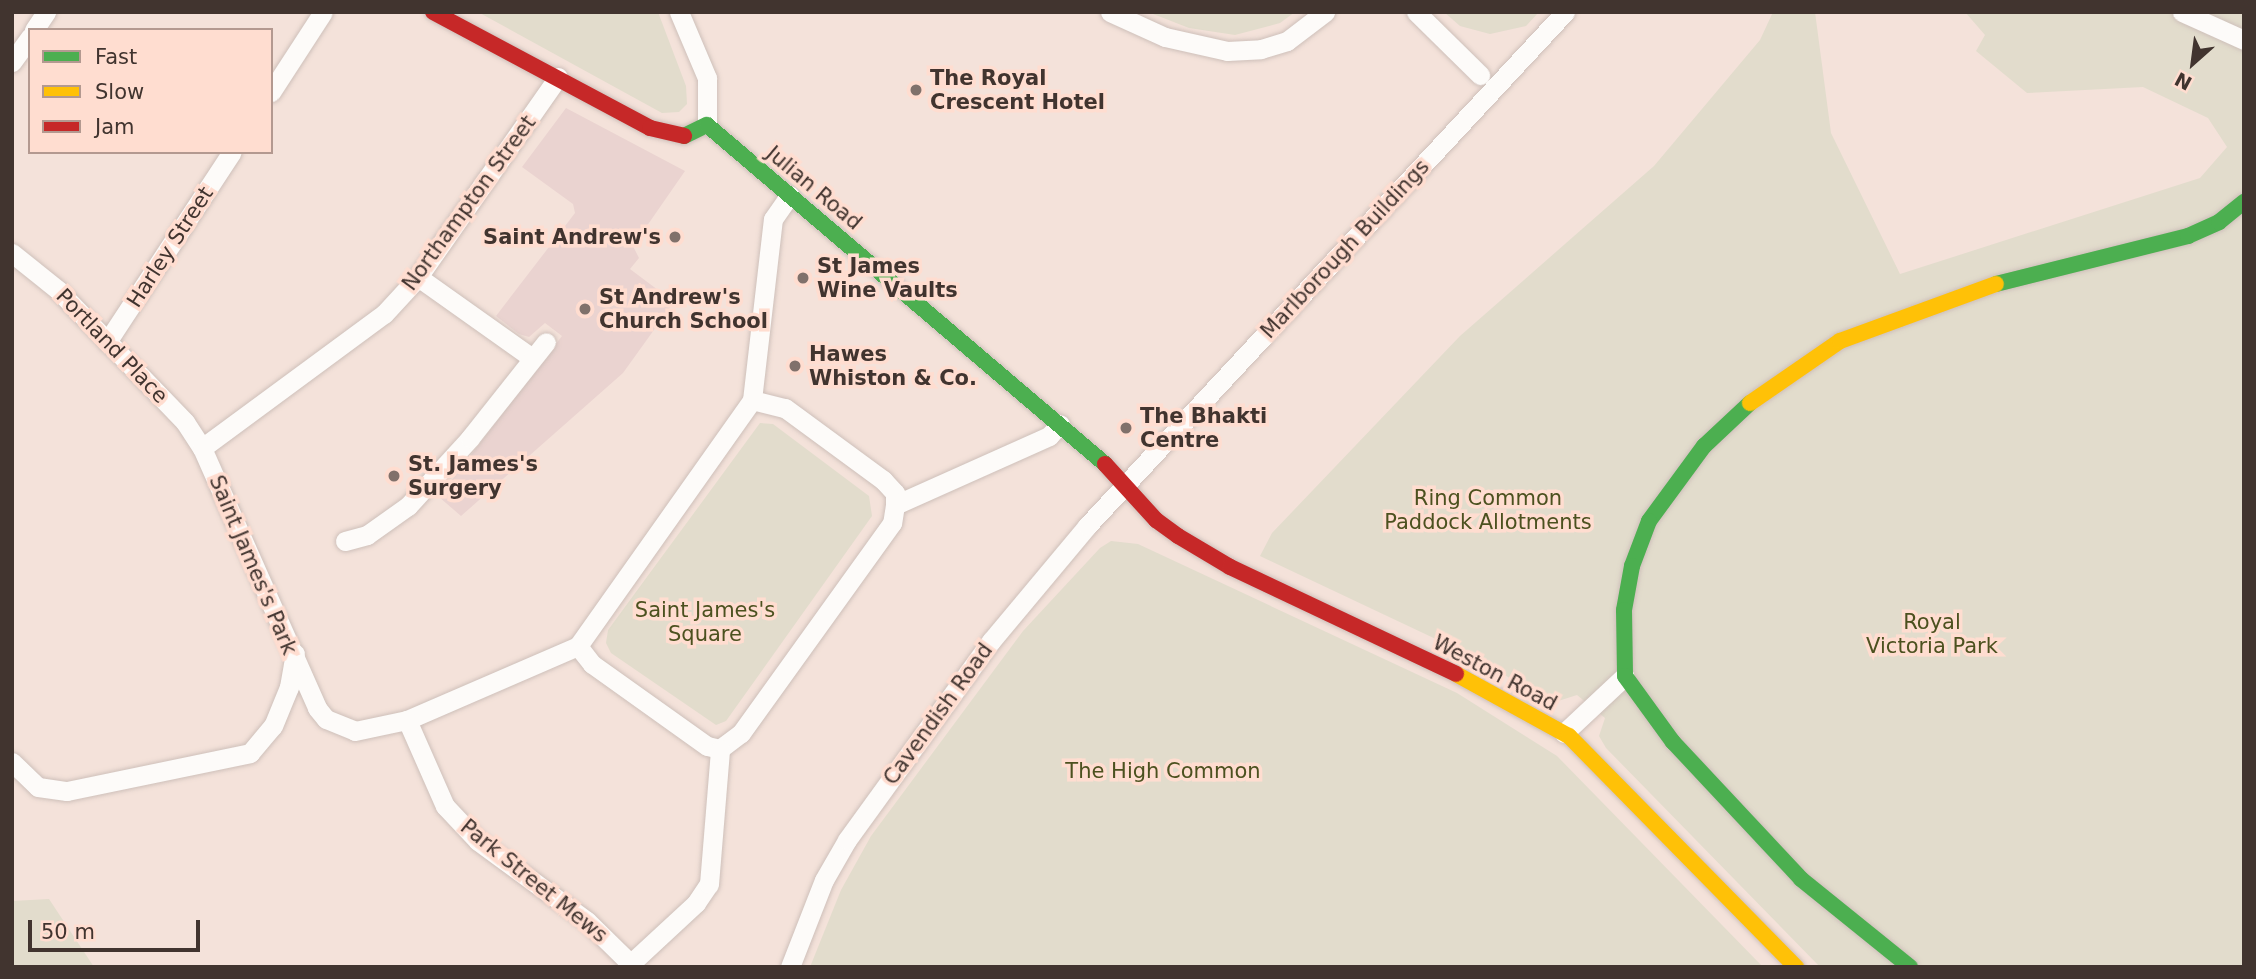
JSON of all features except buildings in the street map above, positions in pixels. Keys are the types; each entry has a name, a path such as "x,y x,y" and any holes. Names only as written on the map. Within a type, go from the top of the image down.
{"street":[{"path":"35,28 46,12"},
{"path":"273,89 323,12"},
{"path":"442,14 668,135 683,136 707,125 707,78 678,12"},
{"path":"1110,12 1165,37 1227,51 1261,49 1287,41 1325,12"},
{"path":"1416,12 1480,75"},
{"name":"Marlborough Buildings","path":"1125,486 1565,12"},
{"path":"2182,12 2238,36"},
{"path":"2216,12 2238,36"},
{"path":"12,62 28,40"},
{"name":"Northampton Street","path":"202,448 384,314 418,277 558,77"},
{"name":"Julian Road","path":"707,125 1060,424 1125,486"},
{"name":"Harley Street","path":"107,342 231,154"},
{"path":"295,653 317,708 341,728 355,731 407,720 578,646 752,400 773,219 790,195"},
{"path":"1910,967 1801,879 1673,742 1625,676 1624,610 1632,566 1649,520 1704,446 1789,372 1840,341 1927,306 1998,283 2149,248 2219,222 2244,202"},
{"name":"Portland Place","path":"12,253 58,290 185,422 202,448"},
{"path":"418,277 532,358"},
{"path":"345,541 367,535 408,506 546,342"},
{"path":"631,966 696,903 709,884 720,749 741,733 892,523 895,493 861,464 785,408 752,400"},
{"path":"895,505 1049,436 1060,424"},
{"name":"Saint James's Park","path":"12,762 23,777 38,787 66,791 250,752 273,726 289,688 295,653 202,448"},
{"name":"Weston Road","path":"1125,486 1156,520 1203,552 1450,671 1564,733 1599,763 1796,967"},
{"name":"Cavendish Road","path":"790,967 824,880 848,840 991,641 1125,486"},
{"path":"578,646 592,664 707,746 720,749"},
{"path":"1564,733 1625,676"},
{"name":"Park Street Mews","path":"407,720 445,806 478,841 587,921 631,966"}],"shaded area":[{"name":"St Andrew's Church School","path":"566,108 685,171 633,246 639,258 630,269 674,302 623,373 461,516 439,497 562,336 545,323 529,337 519,334 496,316 575,213 573,204 522,167"}],"green space":[{"path":"478,12 658,12 686,86 687,104 679,112 662,113"},
{"path":"1148,12 1295,12 1280,23 1235,35 1189,28"},
{"path":"1444,12 1539,12 1526,26 1490,34 1460,26"},
{"name":"Royal Victoria Park","path":"1773,12 1815,12 1831,133 1900,274 2200,178 2227,147 2208,118 2143,87 2027,93 1976,51 1985,35 1965,12 2244,12 2244,967 1820,967 1606,748 1599,736 1605,718 1577,695 1555,702 1476,658 1260,556 1272,533 1460,336 1654,166 1760,40"},
{"name":"Saint James's Square","path":"760,423 773,424 869,496 872,516 726,721 716,725 611,653 606,643 608,630"},
{"name":"The High Common","path":"1111,541 1138,544 1457,693 1557,756 1763,967 810,967 841,890 871,836 1023,631 1100,548"},
{"path":"49,899 94,967 12,967 12,901"}],"traffic: fast":[{"path":"684,136 707,125 1105,464"},
{"path":"1996,284 2188,236 2219,222 2244,202"},
{"path":"1750,403 1704,446 1649,521 1632,566 1624,610 1625,676 1673,742 1801,879 1910,967"}],"traffic: slow":[{"path":"1750,403 1840,341 1996,284"},
{"path":"1456,674 1569,736 1796,967"}],"traffic: jam":[{"path":"433,12 650,128 684,136"},
{"path":"1105,464 1156,520 1178,536 1230,567 1456,674"}],"place":[{"name":"The Royal Crescent Hotel","path":"916,90"},
{"name":"Saint Andrew's","path":"675,237"},
{"name":"St James Wine Vaults","path":"803,278"},
{"name":"St Andrew's Church School","path":"585,309"},
{"name":"Hawes Whiston & Co.","path":"795,366"},
{"name":"The Bhakti Centre","path":"1126,428"},
{"name":"St. James's Surgery","path":"394,476"}],"park label":[{"name":"Ring Common Paddock Allotments","path":"1488,510"}]}
